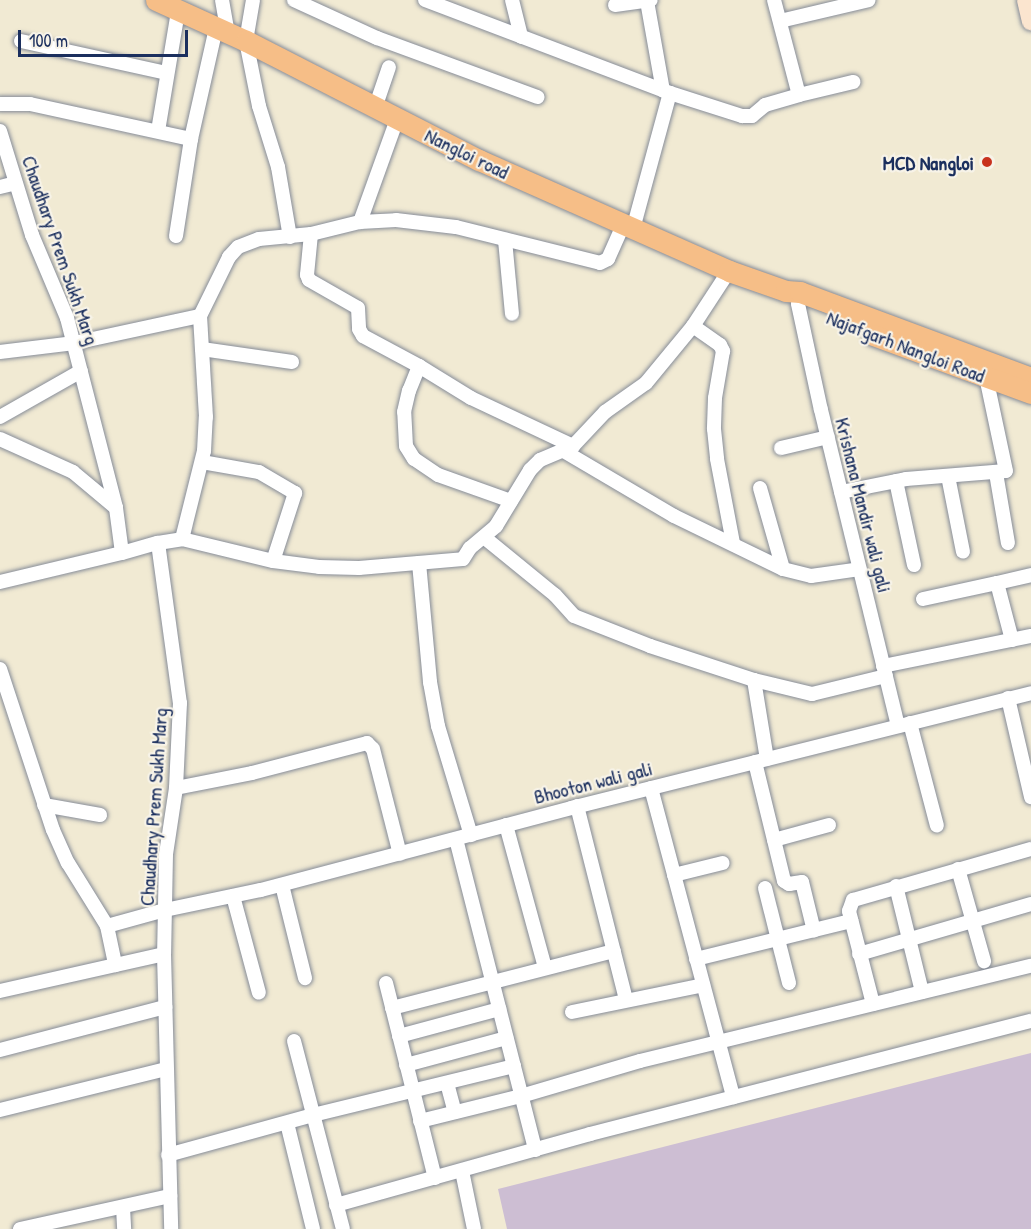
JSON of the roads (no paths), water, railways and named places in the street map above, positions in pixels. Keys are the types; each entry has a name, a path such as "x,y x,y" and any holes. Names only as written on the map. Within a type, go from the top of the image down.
{"main road":[{"name":"Nangloi road","path":"156,0 230,34 479,160 729,271 794,296"},
{"name":"Najafgarh Nangloi Road","path":"794,296 908,350 1031,393"},
{"path":"794,296 1031,378"}],"street":[{"path":"222,0 230,34 259,106 278,167 291,237"},
{"path":"176,236 191,139 230,34 253,0"},
{"path":"294,0 377,38 537,97"},
{"path":"425,0 667,92 748,117 765,105 853,82"},
{"path":"512,0 521,37"},
{"path":"182,539 202,462 206,417 200,316 230,257 238,248 259,239 311,234 380,219 456,226 604,263 628,227 667,92 649,0 615,5"},
{"path":"774,0 799,95"},
{"path":"780,21 869,0"},
{"path":"1026,0 1031,21"},
{"path":"158,131 178,11"},
{"path":"21,41 167,73"},
{"path":"375,108 389,67"},
{"path":"0,104 30,104 191,139"},
{"path":"360,222 397,119"},
{"name":"Chaudhary Prem Sukh Marg","path":"0,131 32,235 67,318 116,508 122,553"},
{"path":"0,187 16,183"},
{"path":"311,234 307,275 309,280 358,308 359,329 363,336 419,366 471,398 567,448 674,516 783,569 811,576 860,569"},
{"path":"505,240 512,314"},
{"path":"0,582 182,539 273,561 359,568 463,559 477,542 485,538 496,526 531,470 540,460 567,448 605,412 646,384 693,326 729,271"},
{"name":"Krishana Mandir wali gali","path":"794,296 885,671 937,826"},
{"path":"0,352 74,343 200,316"},
{"path":"693,326 720,345 723,351 715,398 714,429 717,459 733,543"},
{"path":"202,349 292,362"},
{"path":"419,366 404,412 406,446 414,459 438,475 511,501"},
{"path":"0,417 81,371"},
{"path":"841,492 896,481 996,473 1007,469 986,377"},
{"path":"781,448 828,437"},
{"path":"0,439 73,472 116,508"},
{"path":"202,462 259,472 294,491 296,495 273,561"},
{"path":"996,473 1008,543"},
{"path":"948,476 963,552"},
{"path":"896,481 914,565"},
{"path":"760,488 783,569"},
{"path":"485,538 580,619 650,646 754,680 812,694 885,671 1031,636"},
{"name":"Chaudhary Prem Sukh Marg","path":"158,543 180,703 176,788 166,854 164,954 171,1229"},
{"path":"419,563 430,682 438,726 471,835"},
{"path":"923,599 1031,575"},
{"path":"997,583 1012,640"},
{"path":"0,669 6,715 68,863 107,926 115,965"},
{"path":"754,680 761,760 774,840 785,882 801,881 804,885 814,931"},
{"name":"Bhooton wali gali","path":"107,926 165,910 282,885 577,806 1031,693"},
{"path":"1008,698 1030,792"},
{"path":"176,788 252,772 367,743 374,749 400,854"},
{"path":"651,788 733,1097"},
{"path":"44,805 99,815"},
{"path":"577,806 626,1000"},
{"path":"506,825 545,968"},
{"path":"774,840 829,825"},
{"path":"456,839 535,1150"},
{"path":"873,1004 849,911 853,900 1031,849"},
{"path":"674,876 723,863"},
{"path":"958,869 984,961"},
{"path":"282,885 304,978"},
{"path":"896,886 922,992"},
{"path":"765,888 789,983"},
{"path":"233,896 259,993"},
{"path":"859,954 1031,904"},
{"path":"696,959 851,921"},
{"path":"392,1008 614,951"},
{"path":"0,991 164,954"},
{"path":"420,1121 521,1096 640,1061 1031,966"},
{"path":"386,983 435,1178"},
{"path":"572,1012 703,985"},
{"path":"0,1050 165,1008"},
{"path":"399,1036 499,1009"},
{"path":"336,1205 733,1097 1031,1021"},
{"path":"406,1065 506,1038"},
{"path":"294,1041 343,1229"},
{"path":"168,1155 514,1066"},
{"path":"0,1110 166,1069"},
{"path":"447,1083 455,1112"},
{"path":"287,1123 313,1229"},
{"path":"462,1171 474,1229"},
{"path":"20,1229 56,1225 170,1197"},
{"path":"123,1207 124,1229"}],"place":[{"name":"MCD Nangloi","path":"987,162"}]}
